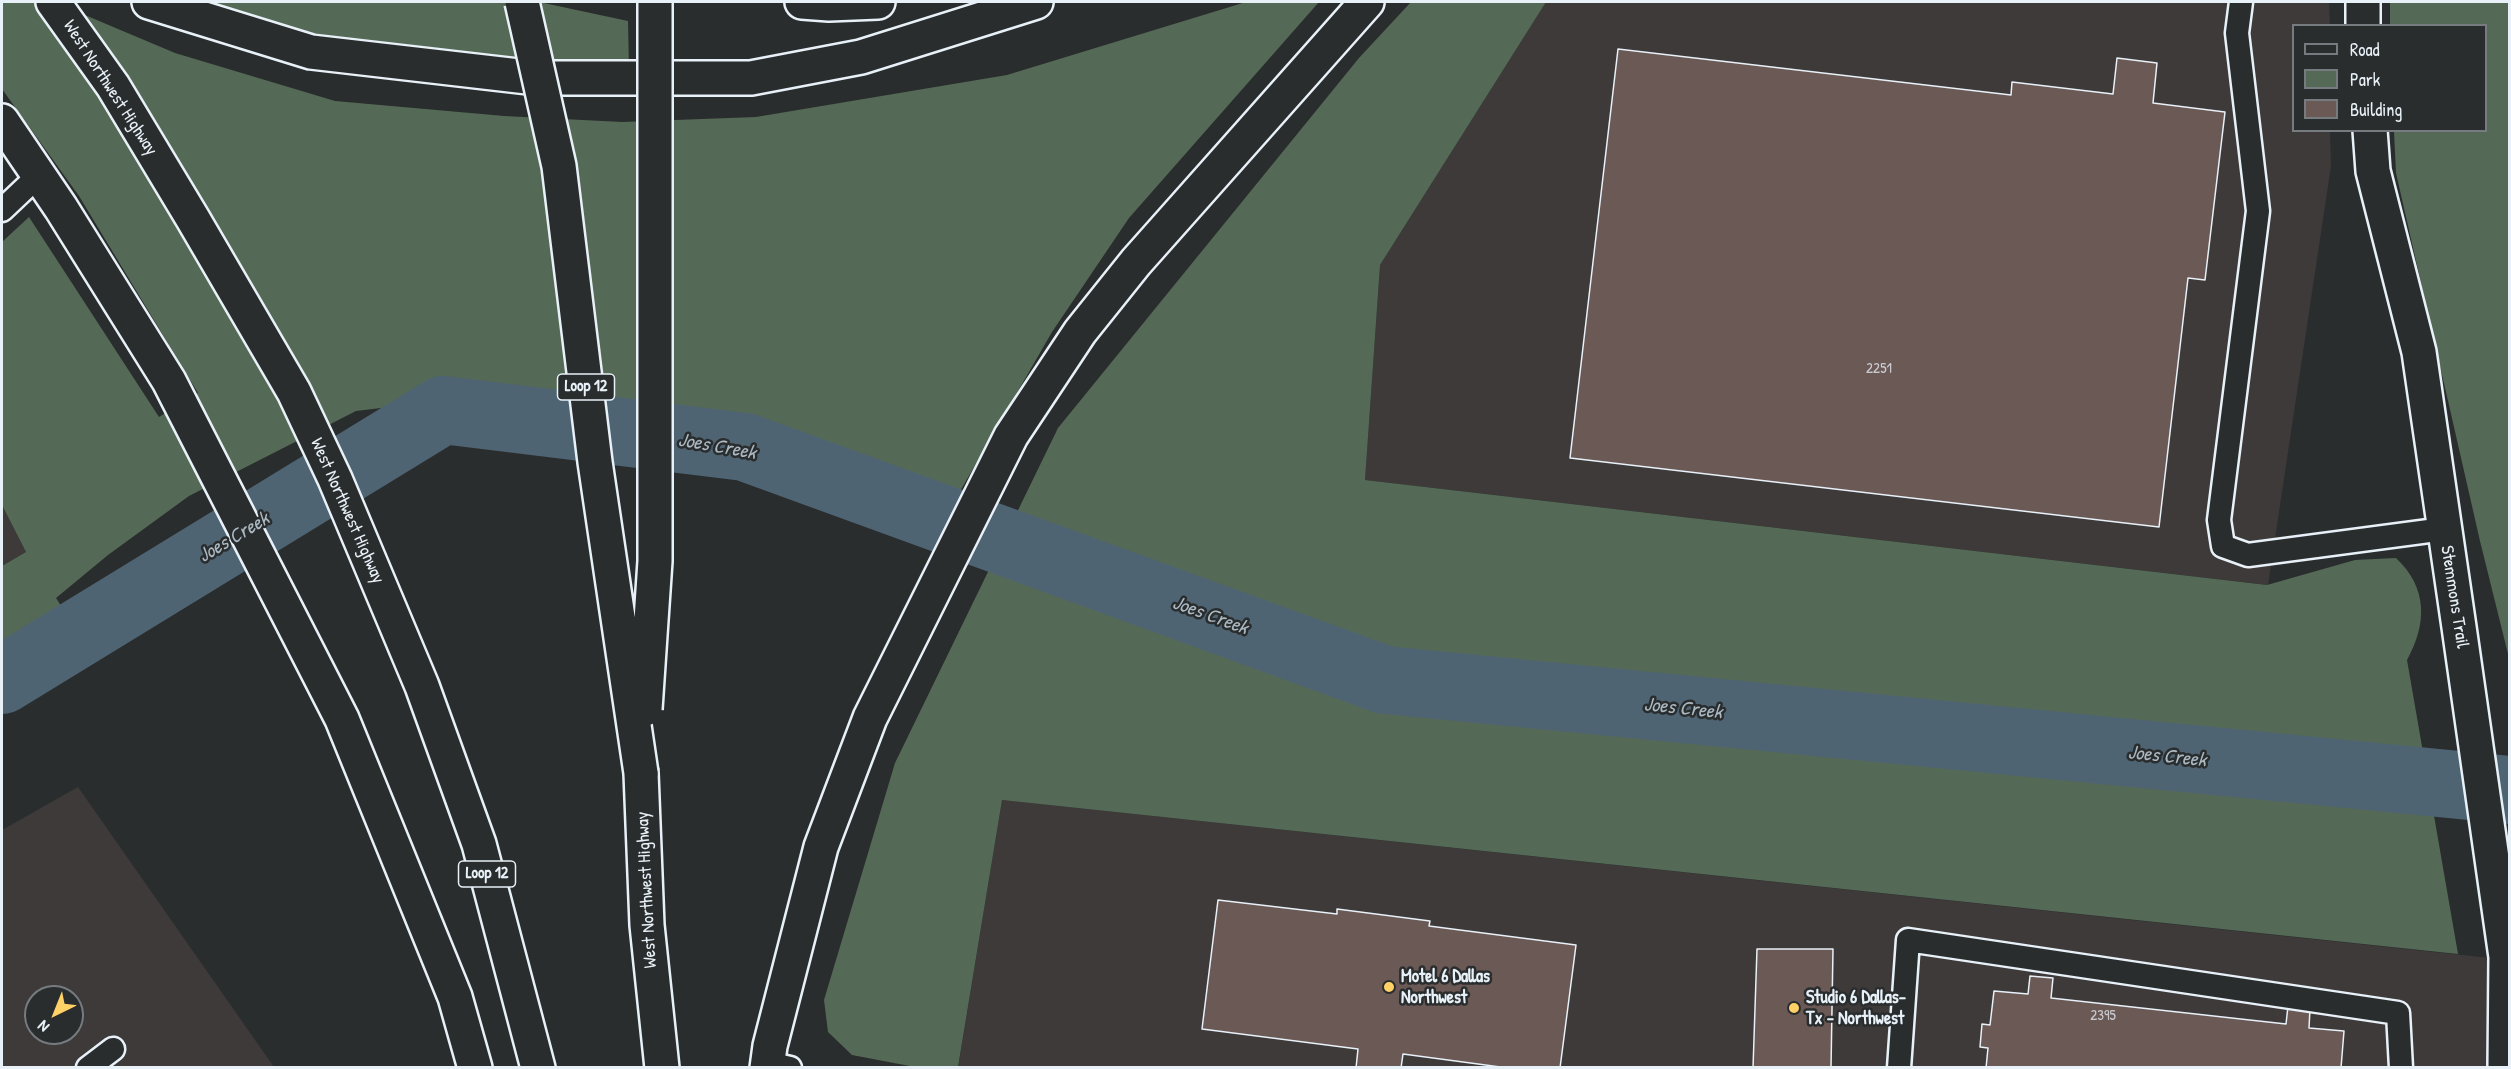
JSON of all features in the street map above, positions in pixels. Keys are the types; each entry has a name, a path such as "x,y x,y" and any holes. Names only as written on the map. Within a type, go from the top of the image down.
{"main road":[{"name":"West Northwest Highway","path":"53,2 113,86 294,392 335,479 422,686 479,844 538,1068"},
{"path":"149,2 311,52 536,78 751,78 861,57 1036,2"},
{"name":"West Northwest Highway","path":"522,2 559,166 595,462 641,773 647,925 662,1068"},
{"path":"641,773 655,561 655,2"},
{"path":"802,2 829,4 878,2"},
{"path":"775,1066 821,847 870,718 1011,436 1080,332 1136,262 1367,2"},
{"path":"2363,2 2363,24"},
{"path":"2,121 39,175 169,381 342,719 455,997 475,1068"},
{"name":"Stemmons Trail","path":"2370,132 2373,171 2420,352 2506,957 2505,1068"}],"lane":[{"path":"2241,2 2237,33 2258,211 2218,520 2223,546 2248,555 2444,529"},
{"path":"2,210 39,175"},
{"path":"1899,1068 1908,940 2398,1012 2401,1068"},
{"path":"88,1068 113,1049"}],"shaded area":[{"path":"1546,2 2329,2 2330,24 2292,24 2292,132 2330,132 2331,166 2268,585 1365,480 1380,265"},
{"path":"2,505 26,552 2,566"},
{"path":"78,787 274,1067 2,1067 2,830"},
{"path":"1002,800 2509,960 2509,1067 958,1068"}],"green space":[{"path":"2,2 54,2 175,53 335,101 504,116 622,122 756,117 1007,75 1246,2 1319,2 1129,218 1052,332 955,500 703,418 489,395 356,411 189,496 108,555 56,598 78,632 2,680 2,566 26,552 2,505 2,242 29,217 159,417 198,393 79,196 2,89"},
{"path":"202,2 539,2 628,21 629,71 309,39"},
{"path":"1411,2 1546,2 1380,265 1365,480 2267,585 2355,560 2396,558 2414,582 2419,594 2421,620 2414,647 2407,660 2458,954 1002,800 958,1067 915,1067 852,1055 828,1032 824,1000 895,763 1058,428 1359,58"},
{"path":"2390,2 2509,2 2509,658 2396,173 2394,132 2487,132 2487,24 2390,24"}],"building":[{"path":"1618,49 2011,95 2012,82 2113,94 2117,58 2157,63 2153,103 2225,112 2205,280 2188,278 2159,527 1570,458"},
{"name":"Motel 6 Dallas Northwest","path":"1218,900 1337,914 1337,909 1430,921 1429,926 1576,945 1560,1068 1508,1068 1403,1054 1401,1068 1356,1068 1358,1049 1202,1029"},
{"name":"Studio 6 Dallas- Tx - Northwest","path":"1757,949 1833,949 1831,1068 1753,1068"},
{"path":"2030,976 2053,978 2051,998 2286,1024 2288,1006 2310,1009 2309,1028 2344,1031 2341,1068 1986,1068 1988,1048 1980,1047 1982,1024 1990,1025 1994,991 2028,994"}],"waterway":[{"name":"Joes Creek","path":"2,680 443,410 745,447 1385,680 2510,790"}],"place":[{"name":"Motel 6 Dallas Northwest","path":"1389,987"},
{"name":"Studio 6 Dallas- Tx - Northwest","path":"1794,1008"}]}
